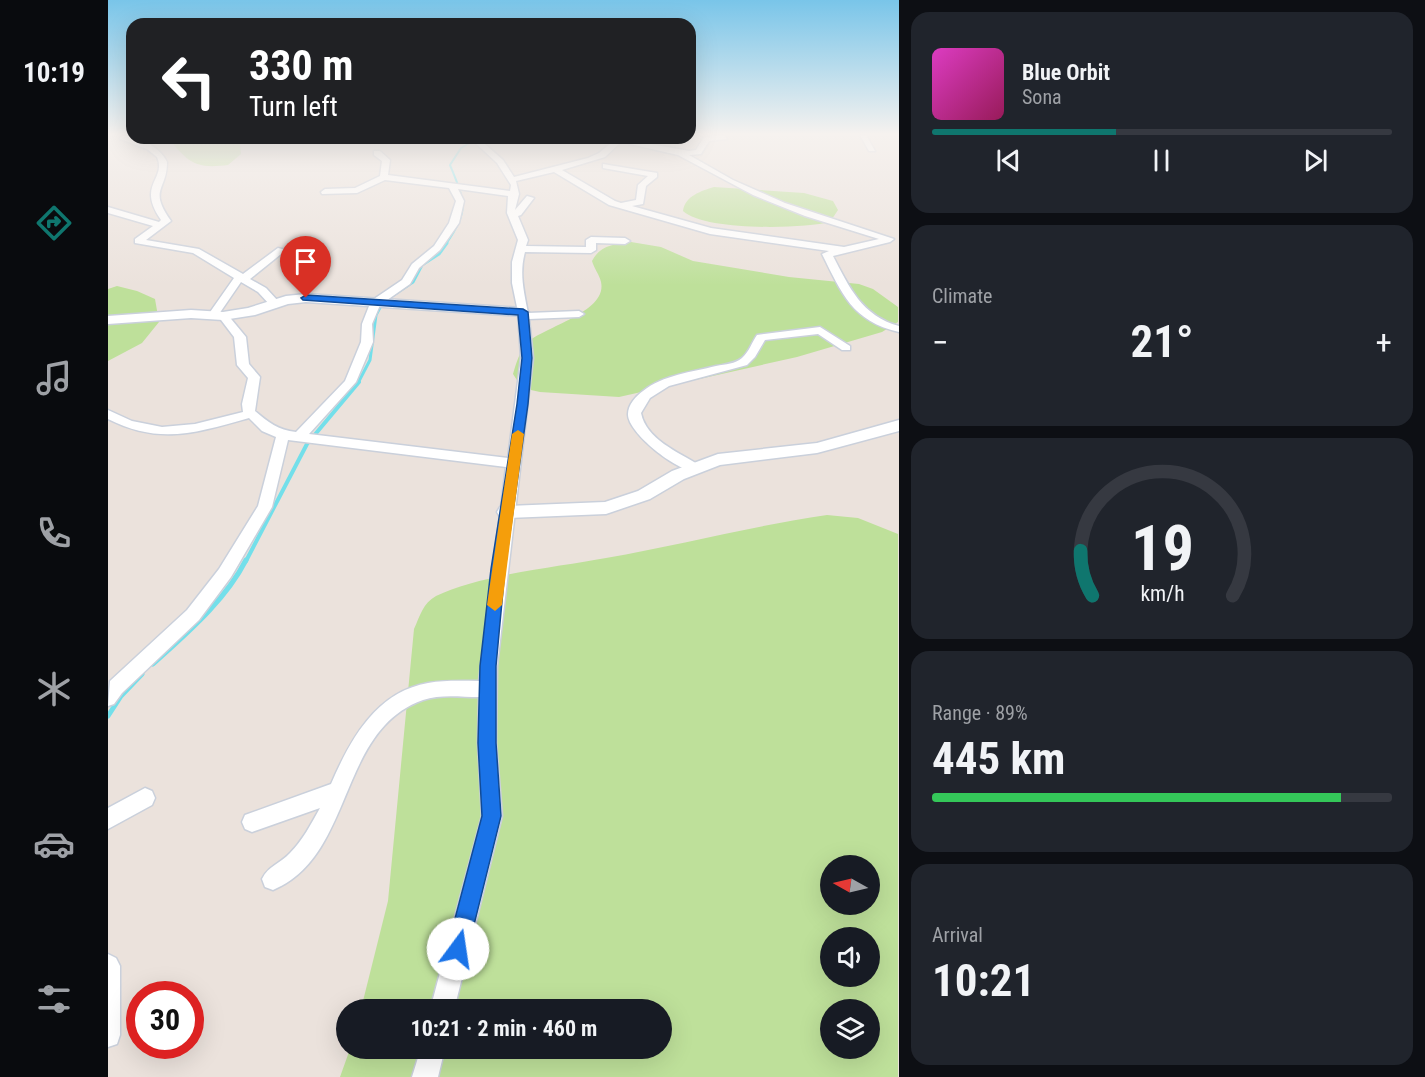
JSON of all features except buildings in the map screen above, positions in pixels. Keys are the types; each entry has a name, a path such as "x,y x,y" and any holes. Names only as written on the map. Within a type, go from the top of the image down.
{"street":[{"path":"157,185 154,193 158,208 166,221 138,241 196,251 262,290 274,303"},
{"path":"325,192 357,190 367,185"},
{"path":"444,185 515,194"},
{"path":"445,999 492,816 487,743 491,634 527,358 523,314 517,283 521,232 510,208 515,194 514,185"},
{"path":"582,185 603,198 621,205 710,231 844,250"},
{"path":"621,205 640,202 642,185"},
{"path":"737,185 805,212 894,238"},
{"path":"108,698 116,687 193,615 225,573 265,507 291,436 351,382 367,342 367,324 375,303 405,282 415,266 437,248 450,231 460,201 457,187"},
{"path":"511,213 518,213 530,198"},
{"path":"755,204 805,212"},
{"path":"108,210 160,225"},
{"path":"581,233 583,250"},
{"path":"520,249 591,250 591,240 598,238 625,242"},
{"path":"894,238 827,255 857,310 875,323 898,329"},
{"path":"218,316 231,287 281,250"},
{"path":"184,254 192,255 228,280 231,287"},
{"path":"108,320 191,314 218,316 250,312 274,303 306,298 523,314 579,314"},
{"path":"218,316 240,337 243,365 254,377 248,404 250,414 267,428 291,436 514,463"},
{"path":"694,468 640,431 633,410 646,392 673,380 741,364 752,355 761,337 820,330 846,348"},
{"path":"108,414 131,428 167,432 188,430 250,414"},
{"path":"506,512 606,508 644,495 694,468 718,460 817,448 861,438 898,425"},
{"path":"273,879 290,870 311,844 375,720 393,705 420,692 488,689"},
{"path":"252,822 336,792"},
{"path":"108,819 145,798"},
{"path":"108,966 108,1035"},
{"path":"425,1077 430,1059"}],"green space":[{"path":"714,187 804,193 833,201 838,210 830,222 777,227 711,222 694,218 683,211 690,198"},
{"path":"631,242 661,247 693,261 789,277 859,284 873,289 898,307 898,322 882,332 797,357 619,397 540,392 522,388 513,374 526,344 584,311 594,302 600,293 601,282 592,261 595,256 604,248"},
{"path":"117,286 155,299 159,322 142,343 108,361 108,289"},
{"path":"827,515 858,518 898,534 898,1077 340,1077 346,1059 672,1059 672,999 364,999 388,901 414,629 428,602 436,596 474,582"}],"waterway":[{"path":"446,244 462,214 462,197 458,185"},
{"path":"392,296 413,282 422,265 439,254 447,243"},
{"path":"358,383 370,360 376,315 383,302"},
{"path":"246,561 307,444 359,382"},
{"path":"153,664 216,603 246,560"},
{"path":"108,716 121,696 142,674"}],"slow traffic":[{"path":"495,605 498,569 518,434"}],"route":[{"path":"306,298 523,312 527,358 498,569 488,666 487,743 492,816 458,949"}]}
